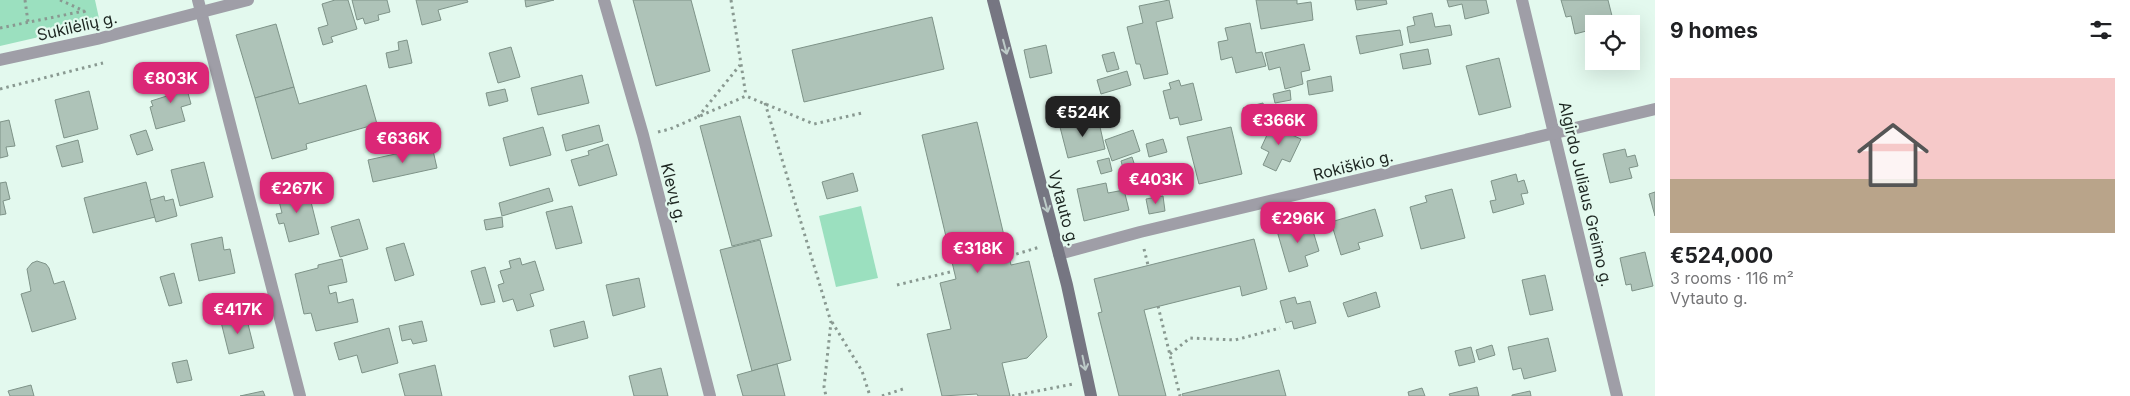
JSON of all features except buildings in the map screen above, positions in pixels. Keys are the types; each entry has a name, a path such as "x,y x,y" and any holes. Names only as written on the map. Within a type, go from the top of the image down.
{"main road":[{"name":"Vytauto g.","path":"993,0 1058,248 1091,396"}],"street":[{"path":"198,0 300,396"},
{"name":"Sukilėlių g.","path":"0,60 202,13 248,0"},
{"name":"Klevų g.","path":"604,0 643,135 710,396"},
{"name":"Algirdo Juliaus Greimo g.","path":"1522,0 1617,396"},
{"name":"Rokiškio g.","path":"1058,248 1140,232 1655,109"}],"path":[{"path":"25,0 28,22"},
{"path":"0,28 84,10 60,0"},
{"path":"731,0 746,96"},
{"path":"0,89 103,63"},
{"path":"698,117 740,65"},
{"path":"643,135 670,129 746,96 814,124 862,113"},
{"path":"765,103 831,322 862,371 870,396"},
{"path":"1010,256 1058,248"},
{"path":"897,285 954,271"},
{"path":"1158,306 1180,396"},
{"path":"826,396 824,387 831,322"},
{"path":"1170,354 1190,338 1236,340 1280,328"},
{"path":"1012,396 1088,381"},
{"path":"882,396 903,389"},
{"path":"1041,390 1043,396"}],"green space":[{"path":"0,0 95,0 100,23 0,46"},
{"path":"861,206 878,278 836,287 819,216"}]}
